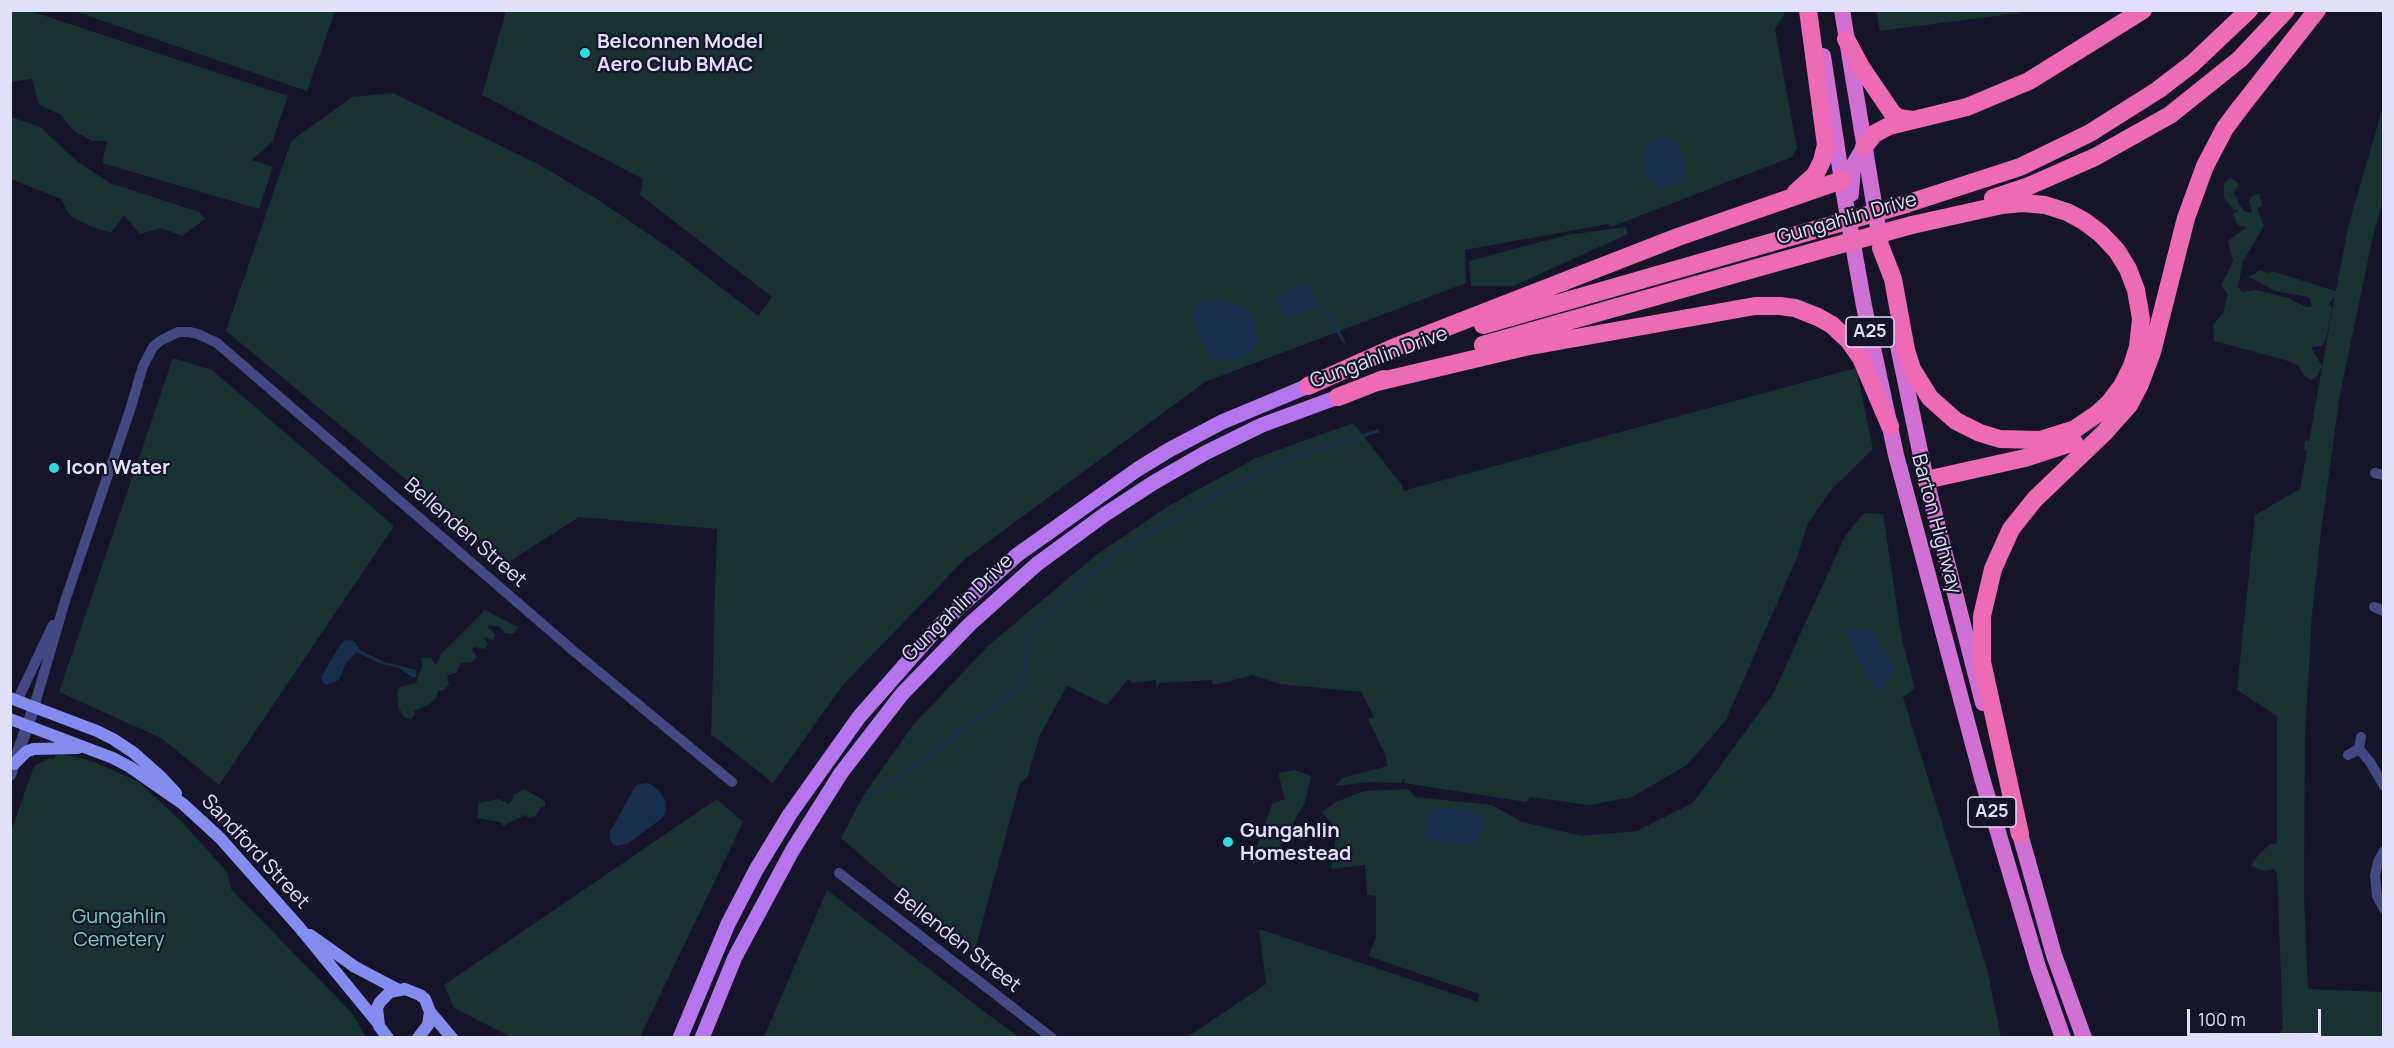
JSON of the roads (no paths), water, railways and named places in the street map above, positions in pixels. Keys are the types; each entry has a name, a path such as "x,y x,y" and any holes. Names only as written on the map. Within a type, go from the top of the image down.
{"highway":[{"path":"1780,199 1809,182 1820,166 1825,152 1826,139 1808,10"},
{"name":"Barton Highway","path":"1815,10 1847,180 1852,238 1898,461 1982,778 2038,967 2063,1038"},
{"name":"Barton Highway","path":"1842,10 1902,370 1926,480 1968,647 2054,955 2084,1038"},
{"path":"1847,180 1854,163 1874,134 1885,128 1967,107 2029,81 2143,10"},
{"name":"Gungahlin Drive","path":"1308,386 1497,321 1906,204 2020,166 2090,133 2124,113 2192,64 2249,10"},
{"name":"Gungahlin Drive","path":"1338,397 1480,346 1912,225 2029,186 2134,136 2170,115 2240,59 2286,10"},
{"path":"2020,834 2012,790 1983,669 1981,637 1986,593 2002,549 2018,520 2035,499 2117,419 2128,405 2152,352 2186,218 2205,166 2225,128 2317,10"},
{"path":"1846,39 1861,67 1893,114 1902,119 1920,119"},
{"path":"1308,386 1393,348 1780,199 1847,180 1862,184 1872,197"},
{"path":"1881,248 1893,279 1906,350 1912,369 1930,398 1956,422 1990,437 2012,441 2035,440 2061,435 2075,429 2110,402 2122,386 2132,366 2139,339 2140,312 2128,269 2117,251 2101,234 2067,212 2044,205 2023,203 2002,205 1912,225"},
{"path":"1373,383 1525,347 1755,306 1780,306 1795,308 1818,317 1832,325 1849,341 1862,358 1890,426"},
{"path":"1898,461 1906,474 1926,480 2025,458 2074,442 2102,425 2138,387"}],"main road":[{"name":"Gungahlin Drive","path":"680,1038 728,924 756,870 790,814 859,717 941,624 1017,555 1138,469 1222,422 1308,386"},
{"name":"Gungahlin Drive","path":"702,1038 735,957 792,851 841,773 902,694 970,624 1037,564 1104,515 1153,483 1205,453 1262,425 1338,397"},
{"name":"Sandford Street","path":"14,700 113,739 134,753 162,777 183,804"},
{"name":"Sandford Street","path":"11,719 96,751 130,767 183,804 220,838 299,927 388,1038"},
{"path":"12,770 33,749 66,747 96,751"},
{"name":"Sandford Street","path":"299,927 355,967 397,989 420,994 425,999 430,1012"},
{"path":"377,1022 376,1015 380,1002 390,992 397,989"},
{"path":"418,1038 428,1025 430,1012"},
{"path":"430,1012 453,1038"}],"street":[{"name":"Bellenden Street","path":"65,601 130,410 142,366 153,347 168,335 178,332 198,334 217,343 576,653 732,782"},
{"path":"11,719 14,700 65,601"},
{"path":"12,770 34,707 65,601"},
{"path":"2361,737 2359,749 2370,762 2384,786"},
{"path":"2348,755 2359,749"},
{"path":"2384,851 2376,869 2375,883 2377,896 2384,909"},
{"name":"Bellenden Street","path":"839,873 1052,1038"}],"water":[{"path":"1654,137 1673,139 1681,150 1687,172 1682,183 1658,189 1645,173 1642,153"},
{"path":"1302,283 1309,285 1318,306 1287,320 1275,302 1278,293"},
{"path":"1218,299 1249,309 1258,326 1258,344 1242,357 1217,361 1202,345 1192,315 1198,302"},
{"path":"1871,628 1895,668 1882,692 1860,663 1846,630"},
{"path":"343,641 354,641 360,650 384,662 416,670 416,677 356,652 346,663 339,680 326,685 322,682 322,676"},
{"path":"651,784 660,792 666,802 665,813 661,819 627,844 614,846 610,839 610,832 633,790 637,785"},
{"path":"1431,808 1456,808 1480,815 1485,819 1481,833 1471,847 1427,840 1426,824"}],"waterway":[{"path":"1318,306 1328,314 1344,342"},
{"path":"866,797 892,783 1014,692 1023,679 1029,634 1058,604 1118,552 1229,488 1286,459 1378,431"}],"place":[{"name":"Belconnen Model Aero Club BMAC","path":"585,53"},
{"name":"Icon Water","path":"54,468"},
{"name":"Gungahlin Homestead","path":"1228,842"}],"park label":[{"name":"Gungahlin Cemetery","path":"119,928"}]}
